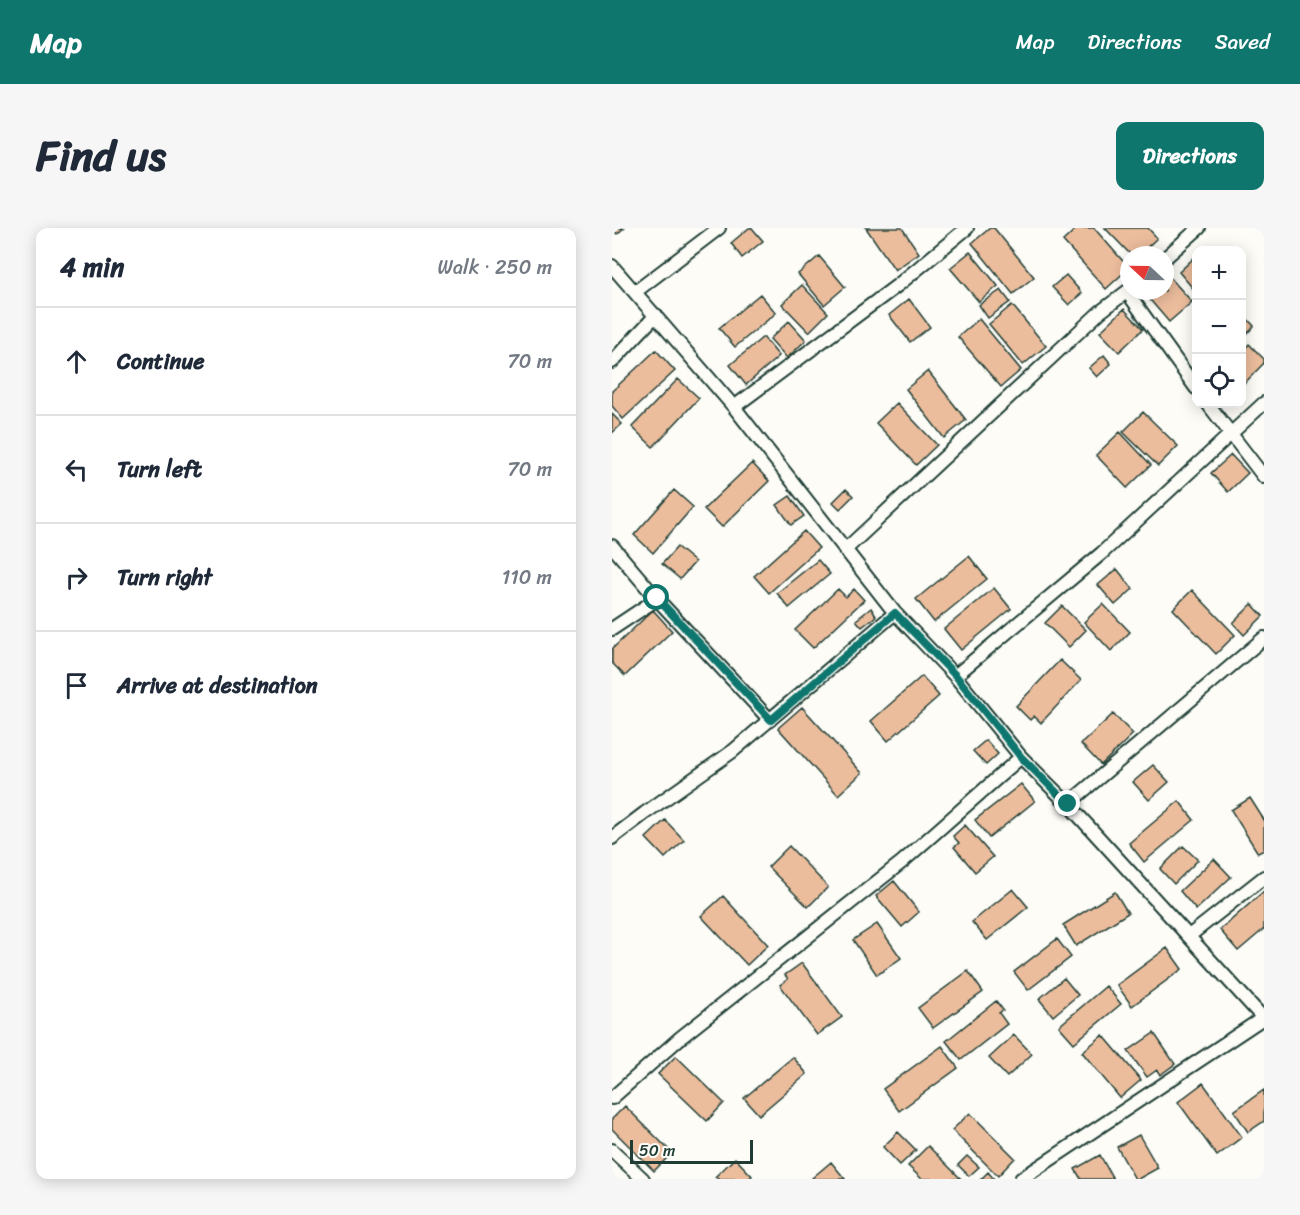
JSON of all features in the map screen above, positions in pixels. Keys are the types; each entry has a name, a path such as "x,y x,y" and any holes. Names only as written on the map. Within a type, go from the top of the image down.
{"street":[{"path":"635,292 719,228"},
{"path":"734,407 898,285 968,228"},
{"path":"1174,250 1199,228"},
{"path":"612,266 734,407 895,613 956,676 1021,757 1068,804 1263,1019 1021,1179"},
{"path":"844,550 1100,312 1120,297"},
{"path":"1134,300 1192,381"},
{"path":"612,362 656,315"},
{"path":"956,676 1102,553 1264,403"},
{"path":"1211,408 1264,477"},
{"path":"612,546 657,598 771,720"},
{"path":"612,629 657,598"},
{"path":"612,838 733,752 895,613"},
{"path":"1068,804 1264,638"},
{"path":"612,1098 680,1038 902,862 1021,757"},
{"path":"1189,936 1264,877"},
{"path":"612,1150 643,1179"}],"building":[{"path":"612,228 624,228 617,234"},
{"path":"752,228 763,241 742,258 731,243"},
{"path":"866,228 902,228 919,253 895,270"},
{"path":"990,228 994,228 1034,277 1013,294 972,243"},
{"path":"1077,228 1094,228 1120,258 1120,276 1106,289 1063,241"},
{"path":"1105,228 1148,228 1157,238 1149,246 1122,246"},
{"path":"970,252 998,286 979,302 950,268"},
{"path":"819,256 845,287 824,305 798,274"},
{"path":"1192,260 1192,287 1179,272"},
{"path":"1066,275 1082,293 1069,305 1052,287"},
{"path":"1174,282 1192,302 1169,322 1150,300 1174,300"},
{"path":"802,285 828,313 809,332 782,304"},
{"path":"1001,290 1010,302 988,318 979,305"},
{"path":"760,294 776,313 735,347 719,328"},
{"path":"909,299 930,327 910,342 889,315"},
{"path":"1012,305 1046,346 1023,365 989,324"},
{"path":"1124,309 1143,329 1119,352 1100,332"},
{"path":"1246,317 1254,326 1246,335"},
{"path":"979,319 1021,370 1001,387 958,337"},
{"path":"789,321 806,340 787,358 770,339"},
{"path":"763,337 779,356 746,385 730,365"},
{"path":"1249,344 1264,359 1264,363 1246,382 1246,354 1246,347"},
{"path":"656,350 675,371 623,419 612,406 612,391"},
{"path":"1104,355 1111,364 1097,377 1089,368"},
{"path":"928,371 966,420 944,438 906,389"},
{"path":"678,379 699,398 653,447 632,427"},
{"path":"897,403 937,445 916,465 876,423"},
{"path":"1143,412 1178,446 1158,466 1123,432"},
{"path":"612,414 622,424 612,433"},
{"path":"1120,432 1151,465 1127,488 1096,455"},
{"path":"1231,455 1248,473 1228,492 1211,473"},
{"path":"752,463 769,481 722,527 704,509"},
{"path":"846,489 853,496 840,509 833,502"},
{"path":"674,490 693,507 653,553 634,535"},
{"path":"790,496 804,516 791,525 777,505"},
{"path":"804,531 819,548 769,593 754,576"},
{"path":"677,547 695,562 680,579 662,564"},
{"path":"969,556 987,579 934,622 916,599"},
{"path":"818,560 830,574 789,608 777,593"},
{"path":"1117,569 1133,589 1115,605 1098,585"},
{"path":"994,588 1011,609 961,650 944,629"},
{"path":"838,589 846,597 854,589 864,600 813,648 795,630"},
{"path":"1192,590 1235,635 1216,654 1173,609"},
{"path":"1103,604 1130,632 1111,651 1084,622"},
{"path":"1252,604 1263,616 1244,635 1233,623"},
{"path":"1062,606 1086,630 1069,647 1045,623"},
{"path":"871,608 876,616 862,627 856,620"},
{"path":"653,610 672,631 625,676 612,663 612,649"},
{"path":"1060,660 1081,680 1041,723 1034,716 1030,720 1016,706"},
{"path":"922,676 939,696 888,741 871,721"},
{"path":"802,707 862,773 838,795 778,728"},
{"path":"1113,714 1133,734 1101,765 1081,744"},
{"path":"986,740 998,754 986,765 973,751"},
{"path":"1153,765 1169,782 1149,800 1133,782"},
{"path":"1021,784 1035,801 989,838 975,820"},
{"path":"1250,798 1264,820 1264,850 1258,853 1231,810"},
{"path":"1179,801 1194,820 1144,862 1129,843"},
{"path":"665,820 684,840 665,858 646,838"},
{"path":"965,825 993,857 975,872 954,847 959,843 953,836"},
{"path":"789,846 828,887 808,907 768,867"},
{"path":"1183,846 1198,860 1174,884 1160,869"},
{"path":"1214,859 1231,877 1196,910 1180,891"},
{"path":"894,881 919,912 902,927 876,896"},
{"path":"1013,889 1028,907 987,940 972,922"},
{"path":"1264,891 1264,929 1238,951 1220,930"},
{"path":"1115,892 1128,913 1076,946 1063,925"},
{"path":"723,896 768,945 747,965 701,916"},
{"path":"877,924 901,958 877,975 853,940"},
{"path":"1057,939 1071,957 1028,990 1014,972"},
{"path":"1167,948 1182,969 1132,1006 1117,985"},
{"path":"802,963 842,1017 817,1035 780,985 788,979 785,975"},
{"path":"968,971 983,992 933,1028 918,1008"},
{"path":"1064,978 1078,995 1053,1016 1039,999"},
{"path":"1106,986 1121,1004 1074,1043 1059,1026"},
{"path":"996,1001 1003,1010 999,1013 1007,1024 961,1060 946,1041"},
{"path":"1154,1033 1175,1064 1160,1075 1157,1070 1147,1077 1128,1051"},
{"path":"1014,1035 1032,1054 1007,1077 989,1058"},
{"path":"1103,1035 1141,1080 1120,1098 1082,1052"},
{"path":"942,1046 958,1068 899,1111 883,1089"},
{"path":"676,1056 724,1103 707,1121 658,1074"},
{"path":"793,1057 807,1074 759,1115 744,1098"},
{"path":"1203,1083 1242,1137 1217,1156 1178,1102"},
{"path":"1264,1090 1264,1121 1248,1132 1234,1111"},
{"path":"625,1106 672,1153 654,1171 612,1129 612,1119"},
{"path":"970,1113 1015,1158 998,1176 952,1130"},
{"path":"898,1132 916,1150 900,1165 883,1147"},
{"path":"1139,1135 1158,1168 1135,1179 1117,1147"},
{"path":"928,1146 961,1179 922,1179 908,1166"},
{"path":"1100,1155 1113,1179 1081,1179 1075,1169"},
{"path":"967,1156 979,1167 969,1176 958,1165"},
{"path":"735,1158 752,1176 748,1179 718,1179 715,1177"},
{"path":"831,1162 845,1179 812,1178"},
{"path":"988,1172 994,1179 981,1179"}],"route":[{"path":"657,598 771,720 895,613 956,676 1021,757 1068,804"}]}
